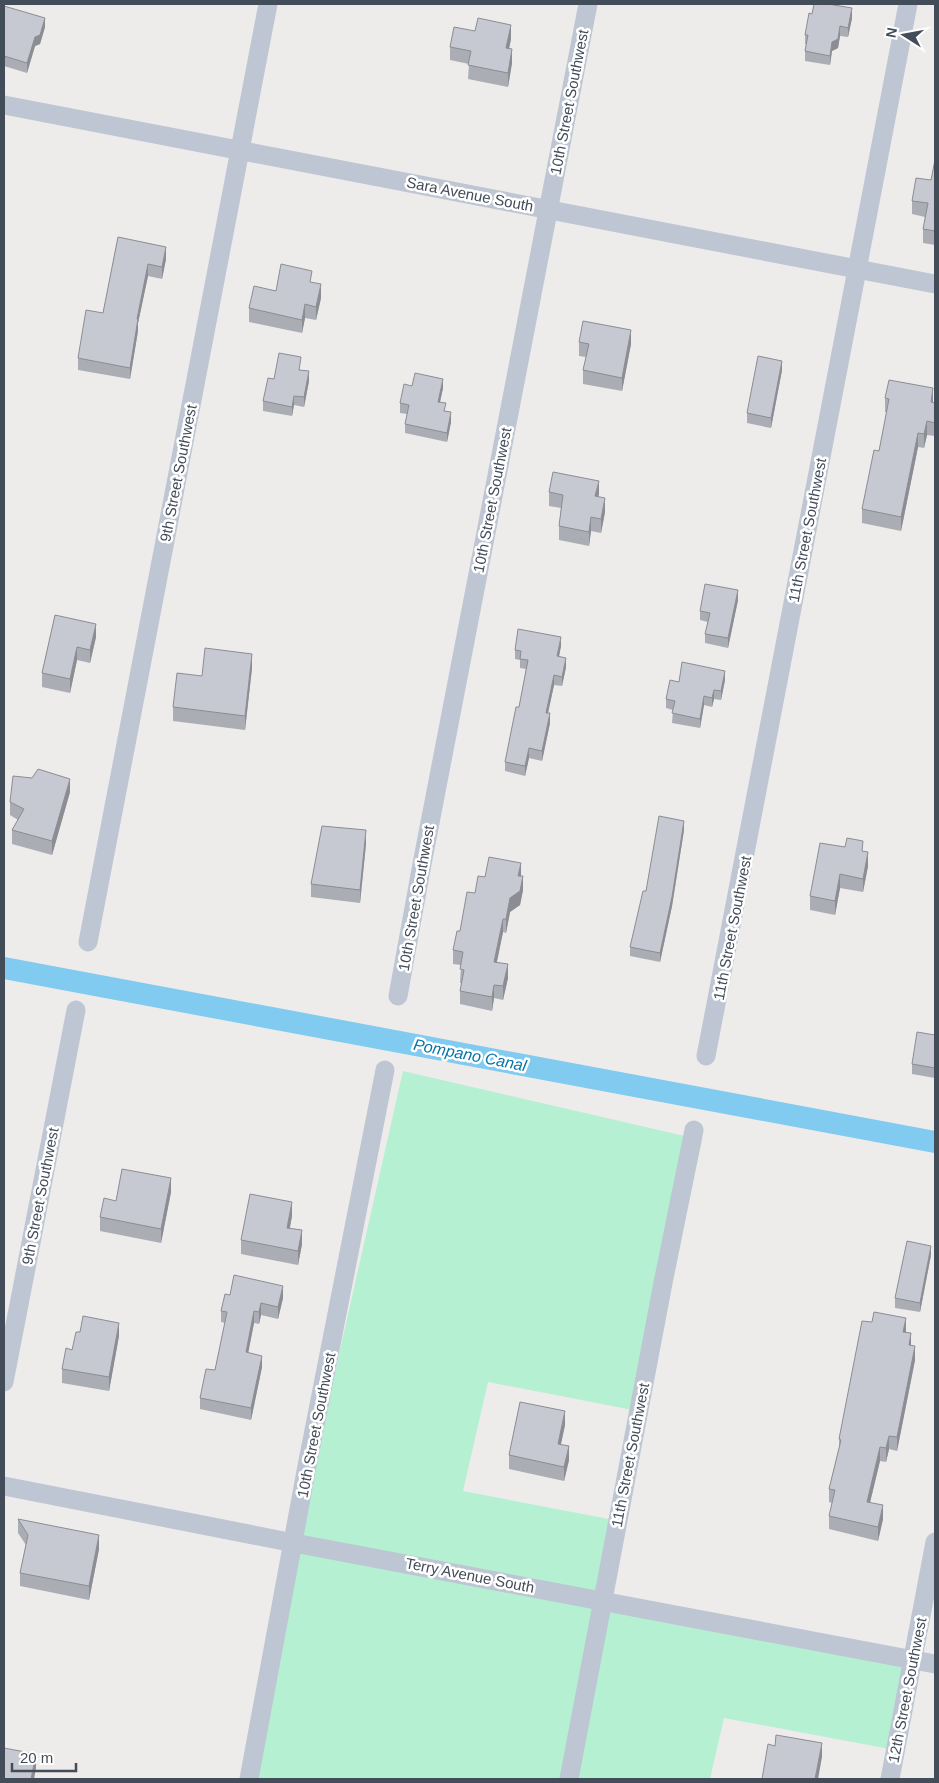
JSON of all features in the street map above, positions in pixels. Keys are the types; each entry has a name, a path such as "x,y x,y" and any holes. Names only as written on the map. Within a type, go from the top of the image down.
{"street":[{"name":"9th Street Southwest","path":"88,942 268,4"},
{"name":"10th Street Southwest","path":"398,996 588,4"},
{"name":"11th Street Southwest","path":"706,1056 908,4"},
{"name":"Sara Avenue South","path":"4,105 935,284"},
{"name":"9th Street Southwest","path":"4,1382 76,1010"},
{"name":"10th Street Southwest","path":"249,1779 307,1466 385,1070"},
{"name":"11th Street Southwest","path":"569,1779 694,1130"},
{"name":"Terry Avenue South","path":"4,1486 294,1543 935,1664"},
{"name":"12th Street Southwest","path":"890,1779 935,1542"}],"green space":[{"path":"403,1071 702,1140 643,1412 488,1382 463,1491 614,1520 599,1601 921,1662 895,1750 724,1718 710,1779 243,1779"}],"building":[{"path":"814,4 852,8 848,28 840,26 838,39 832,42 830,56 805,51 808,35 805,35 809,13 812,14"},
{"path":"4,6 45,18 40,35 35,37 27,63 4,56"},
{"path":"478,18 511,25 506,48 512,49 508,73 468,65 471,51 450,47 454,27 475,31"},
{"path":"935,160 935,231 923,229 928,203 912,201 916,178 931,180"},
{"path":"118,237 166,247 162,267 148,264 130,368 78,358 86,310 103,313"},
{"path":"281,264 312,271 310,282 321,284 316,307 305,304 302,320 249,308 254,286 276,291"},
{"path":"583,321 631,330 622,378 583,370 589,344 579,342"},
{"path":"279,353 301,357 299,370 309,371 304,397 294,396 292,407 263,401 268,378 274,379"},
{"path":"758,356 782,361 771,418 747,413"},
{"path":"415,373 443,379 438,402 446,403 444,411 451,412 447,433 405,424 409,405 400,403 404,384 412,386"},
{"path":"889,380 933,388 931,402 935,403 935,423 927,421 924,434 918,433 901,517 862,509 874,450 879,451 889,399 885,398"},
{"path":"553,472 599,481 595,496 605,498 601,519 591,517 589,532 559,526 563,495 549,492"},
{"path":"705,584 738,590 728,638 705,634 710,613 700,611"},
{"path":"55,615 96,624 90,650 77,647 70,679 42,673"},
{"path":"518,629 561,637 557,656 566,658 562,677 554,675 546,713 550,713 542,751 529,748 525,766 505,762 516,707 519,707 528,660 520,659 521,651 515,650"},
{"path":"205,648 252,654 245,716 173,707 177,673 202,676"},
{"path":"682,662 725,671 721,691 714,690 712,698 704,696 700,719 672,713 675,701 666,699 670,680 679,682"},
{"path":"38,769 70,779 52,841 12,830 24,809 10,802 13,776 32,778"},
{"path":"659,816 684,821 672,897 660,953 630,947 643,891 646,891"},
{"path":"322,826 366,830 360,890 311,884"},
{"path":"847,838 863,841 862,851 868,852 863,879 840,874 835,901 810,896 820,843 845,847"},
{"path":"489,857 521,863 518,876 523,876 520,891 510,898 506,919 503,919 494,962 508,964 503,986 494,985 492,997 460,991 464,970 460,969 463,952 453,950 457,931 460,931 467,892 475,893 478,876 485,877"},
{"path":"917,1032 935,1035 935,1068 912,1064"},
{"path":"122,1169 171,1178 161,1229 100,1217 104,1198 116,1201"},
{"path":"250,1194 292,1202 287,1228 302,1230 298,1251 241,1240"},
{"path":"907,1241 931,1246 920,1303 895,1298"},
{"path":"234,1275 283,1286 278,1307 261,1303 259,1312 254,1311 246,1352 262,1356 251,1408 200,1398 206,1369 215,1370 227,1312 221,1311 225,1294 230,1295"},
{"path":"874,1312 906,1318 903,1332 911,1333 909,1345 915,1346 897,1437 889,1436 886,1448 880,1447 867,1502 883,1505 878,1527 829,1516 835,1490 829,1489 841,1440 839,1439 862,1321 872,1322"},
{"path":"83,1316 119,1323 109,1377 62,1369 66,1348 72,1350 76,1332 80,1332"},
{"path":"520,1402 565,1411 558,1444 569,1446 564,1467 509,1455"},
{"path":"18,1519 99,1535 89,1586 20,1573 28,1535"},
{"path":"776,1735 822,1743 815,1779 762,1779 768,1744 775,1746"},
{"path":"4,1748 36,1754 31,1779 4,1779"}],"waterway":[{"name":"Pompano Canal","path":"4,968 935,1142"}]}
